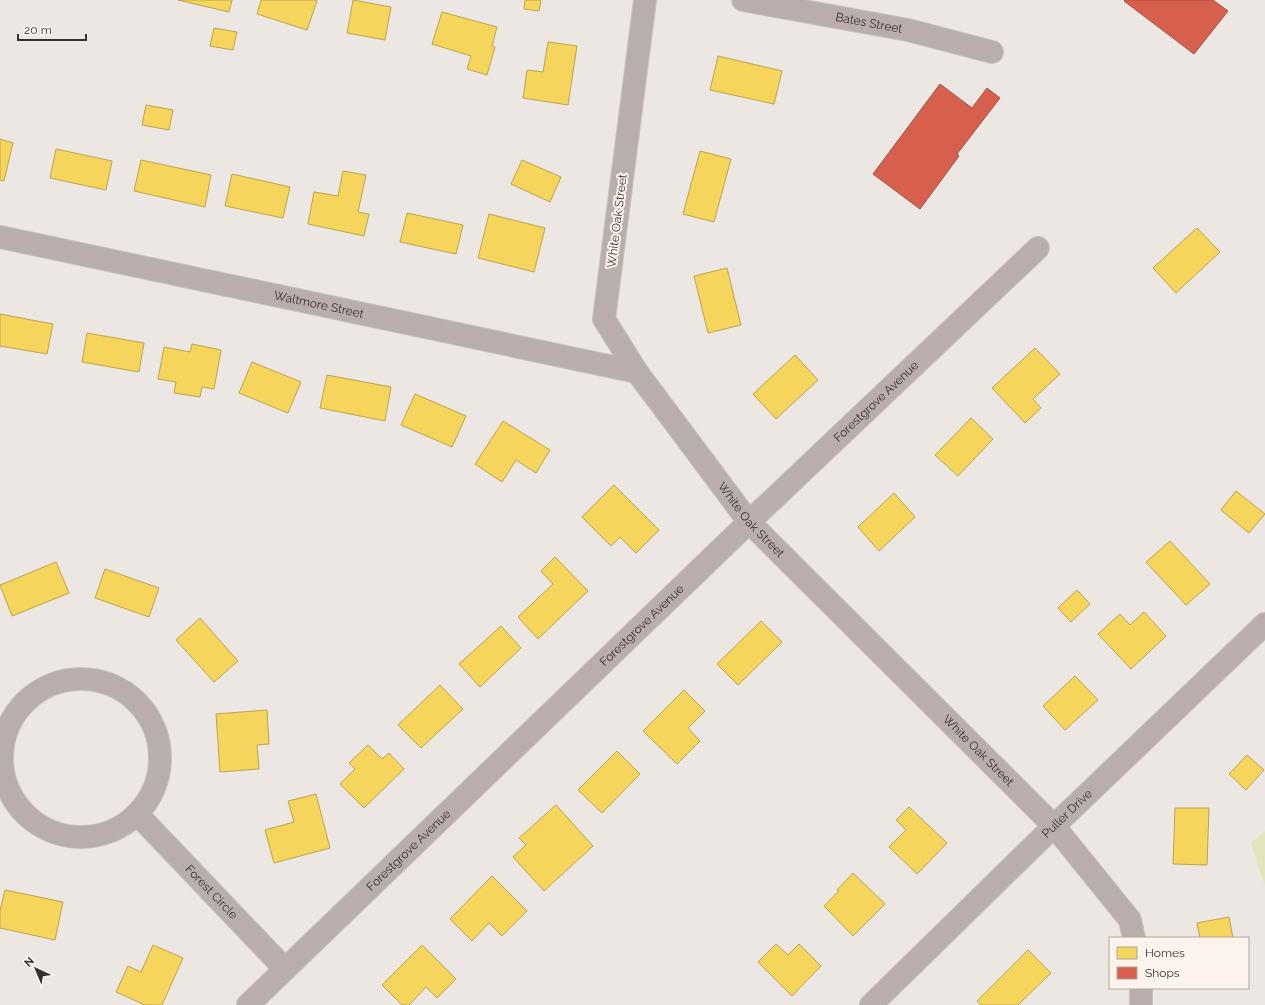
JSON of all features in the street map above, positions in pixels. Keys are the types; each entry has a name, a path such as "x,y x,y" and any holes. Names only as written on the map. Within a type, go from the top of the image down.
{"street":[{"name":"White Oak Street","path":"645,0 604,319 637,372 749,522 1054,826 1130,920 1134,937"},
{"name":"Bates Street","path":"743,0 908,30 992,52"},
{"name":"Waltmore Street","path":"0,237 637,372"},
{"name":"Forestgrove Avenue","path":"248,1005 749,522 1038,248"},
{"name":"Puller Drive","path":"871,1005 1054,826 1265,624"},
{"path":"88,678 122,688 156,726 163,758 139,816 108,835 80,840 38,827 7,791 1,759 10,722 30,696 63,680 88,678"},
{"name":"Forest Circle","path":"139,816 285,969"},
{"path":"1141,989 1142,1005"}],"green space":[{"path":"1265,831 1265,886 1251,843"}],"building: Homes":[{"path":"178,0 232,0 229,12"},
{"path":"261,0 317,1 307,30 257,14"},
{"path":"353,0 391,7 385,40 347,33"},
{"path":"525,0 541,0 539,11 524,9"},
{"path":"442,12 497,27 492,46 495,47 487,75 467,69 471,56 432,44"},
{"path":"214,28 237,32 233,50 210,46"},
{"path":"548,42 577,46 568,105 523,98 527,70 543,72"},
{"path":"718,56 782,71 774,104 710,90"},
{"path":"146,105 173,110 169,130 142,125"},
{"path":"0,139 13,143 4,181 0,180"},
{"path":"56,149 112,161 106,190 50,178"},
{"path":"700,151 731,159 714,222 683,214"},
{"path":"141,160 211,175 205,207 134,191"},
{"path":"522,160 561,177 550,202 511,184"},
{"path":"343,171 366,175 358,212 369,214 364,236 308,224 314,192 338,196"},
{"path":"232,174 290,187 283,218 225,206"},
{"path":"407,213 463,225 456,254 400,242"},
{"path":"489,214 545,228 534,272 478,258"},
{"path":"1197,228 1220,252 1176,293 1153,268"},
{"path":"727,268 741,325 708,333 694,276"},
{"path":"0,314 53,324 47,354 0,346"},
{"path":"87,333 144,343 139,372 82,362"},
{"path":"192,344 221,350 214,389 202,387 200,397 174,393 176,382 158,379 164,347 190,352"},
{"path":"1035,348 1060,374 1033,399 1041,408 1025,423 992,388"},
{"path":"795,355 818,380 776,419 753,394"},
{"path":"252,362 301,382 288,413 239,393"},
{"path":"327,375 391,387 385,421 320,408"},
{"path":"415,394 466,416 452,447 401,425"},
{"path":"971,418 993,439 958,476 935,455"},
{"path":"503,421 550,450 536,473 516,460 502,482 475,464"},
{"path":"614,485 659,530 636,553 620,537 611,546 582,517"},
{"path":"1236,491 1265,514 1249,533 1221,510"},
{"path":"894,493 915,517 879,551 858,527"},
{"path":"1170,541 1210,584 1186,605 1146,562"},
{"path":"555,557 588,591 538,639 518,617 553,584 541,571"},
{"path":"56,562 69,593 12,616 0,585"},
{"path":"105,569 159,588 149,617 95,598"},
{"path":"1077,590 1090,604 1071,622 1058,608"},
{"path":"1144,612 1166,636 1131,669 1098,634 1120,614 1130,625"},
{"path":"200,618 238,661 214,682 176,640"},
{"path":"761,621 782,642 738,685 717,664"},
{"path":"501,626 521,648 480,687 459,664"},
{"path":"1075,676 1098,700 1065,730 1043,706"},
{"path":"440,685 463,709 421,748 398,725"},
{"path":"684,690 705,711 688,728 700,741 677,764 643,731"},
{"path":"267,710 269,744 257,745 259,769 220,772 216,714"},
{"path":"368,745 382,759 389,753 404,769 364,808 340,784 355,769 349,763"},
{"path":"617,751 640,774 602,813 578,790"},
{"path":"1247,755 1264,770 1246,790 1229,774"},
{"path":"316,794 330,848 274,863 265,830 294,822 288,801"},
{"path":"556,805 593,846 544,891 513,857 526,845 519,838"},
{"path":"909,807 947,843 917,874 889,847 906,830 896,820"},
{"path":"1175,808 1209,808 1207,865 1173,864"},
{"path":"853,873 885,904 853,936 824,906 839,891 837,890"},
{"path":"492,876 527,911 502,936 489,923 472,941 450,919"},
{"path":"5,890 63,902 55,940 0,928 0,911"},
{"path":"1229,917 1233,937 1200,937 1197,923"},
{"path":"776,944 788,955 799,944 821,966 792,996 758,962"},
{"path":"153,945 183,958 162,1005 145,1005 116,992 128,966 141,972"},
{"path":"422,945 456,979 437,998 426,987 409,1005 402,1005 382,985"},
{"path":"1028,950 1051,973 1018,1005 981,1005 977,1001"}],"building: Shops":[{"path":"1213,0 1228,11 1194,54 1124,1"},
{"path":"940,84 972,108 987,88 1000,98 957,154 959,156 920,209 873,174"}]}
